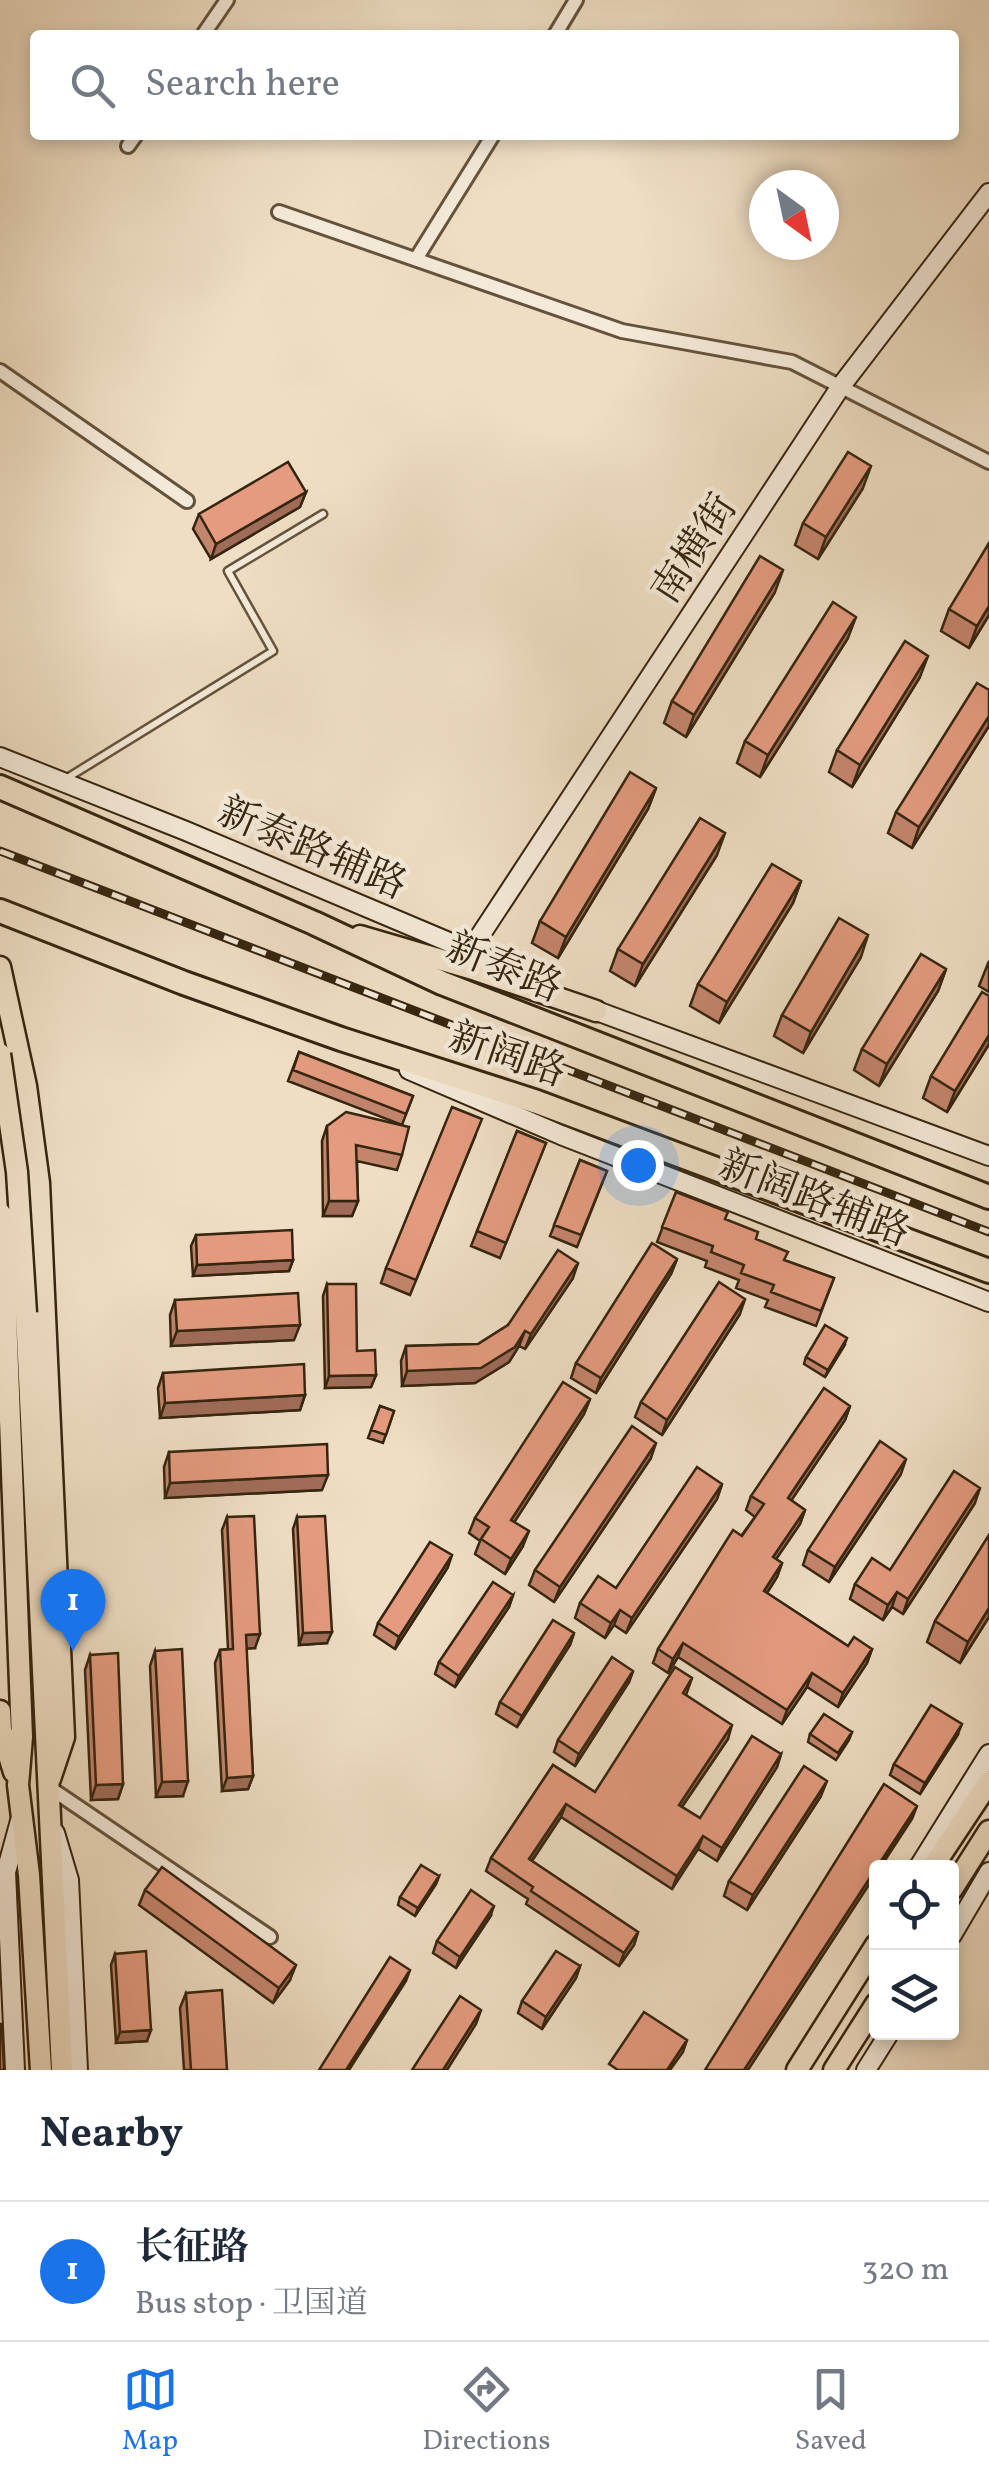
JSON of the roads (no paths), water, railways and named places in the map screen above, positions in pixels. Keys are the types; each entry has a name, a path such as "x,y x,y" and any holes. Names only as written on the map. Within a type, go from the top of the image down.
{"highway":[{"name":"新泰路","path":"0,787 442,983 989,1197"},
{"name":"新阔路","path":"2,911 184,983 537,1102 989,1272"}],"main road":[{"path":"314,923 476,970 596,1011"},
{"path":"0,967 32,1123 47,1297 64,1736 50,1784"},
{"path":"0,1054 17,1172 10,1309 22,1737 18,1785"},
{"path":"0,1213 50,1784 62,2070"},
{"path":"0,1711 1,1730 18,1785 30,1874 41,2070"},
{"path":"937,1860 988,1785"},
{"path":"959,1877 989,1831"},
{"path":"797,2070 873,1950"},
{"path":"834,2070 869,2015"}],"street":[{"path":"207,30 227,0"},
{"path":"557,30 576,0"},
{"path":"416,258 489,140"},
{"name":"南横街","path":"470,951 840,386 989,194"},
{"path":"279,212 622,331 792,362 989,462"},
{"path":"0,371 187,501"},
{"name":"新泰路辅路","path":"0,757 470,951 596,1011 989,1156"},
{"name":"新阔路辅路","path":"341,1039 560,1135 989,1302"},
{"path":"10,1309 47,1297"},
{"path":"923,1860 989,1754"},
{"path":"50,1784 270,1937"},
{"path":"16,2070 6,1872 22,1816"},
{"path":"52,1826 69,1880 78,2070"},
{"path":"959,1923 989,1872"},
{"path":"959,1926 989,1891"},
{"path":"866,2070 885,2040"}],"lane":[{"path":"64,781 273,652 228,571 323,514"}],"railway":[{"path":"0,851 989,1232"}],"place":[{"name":"长征路","path":"73,1651"}]}
